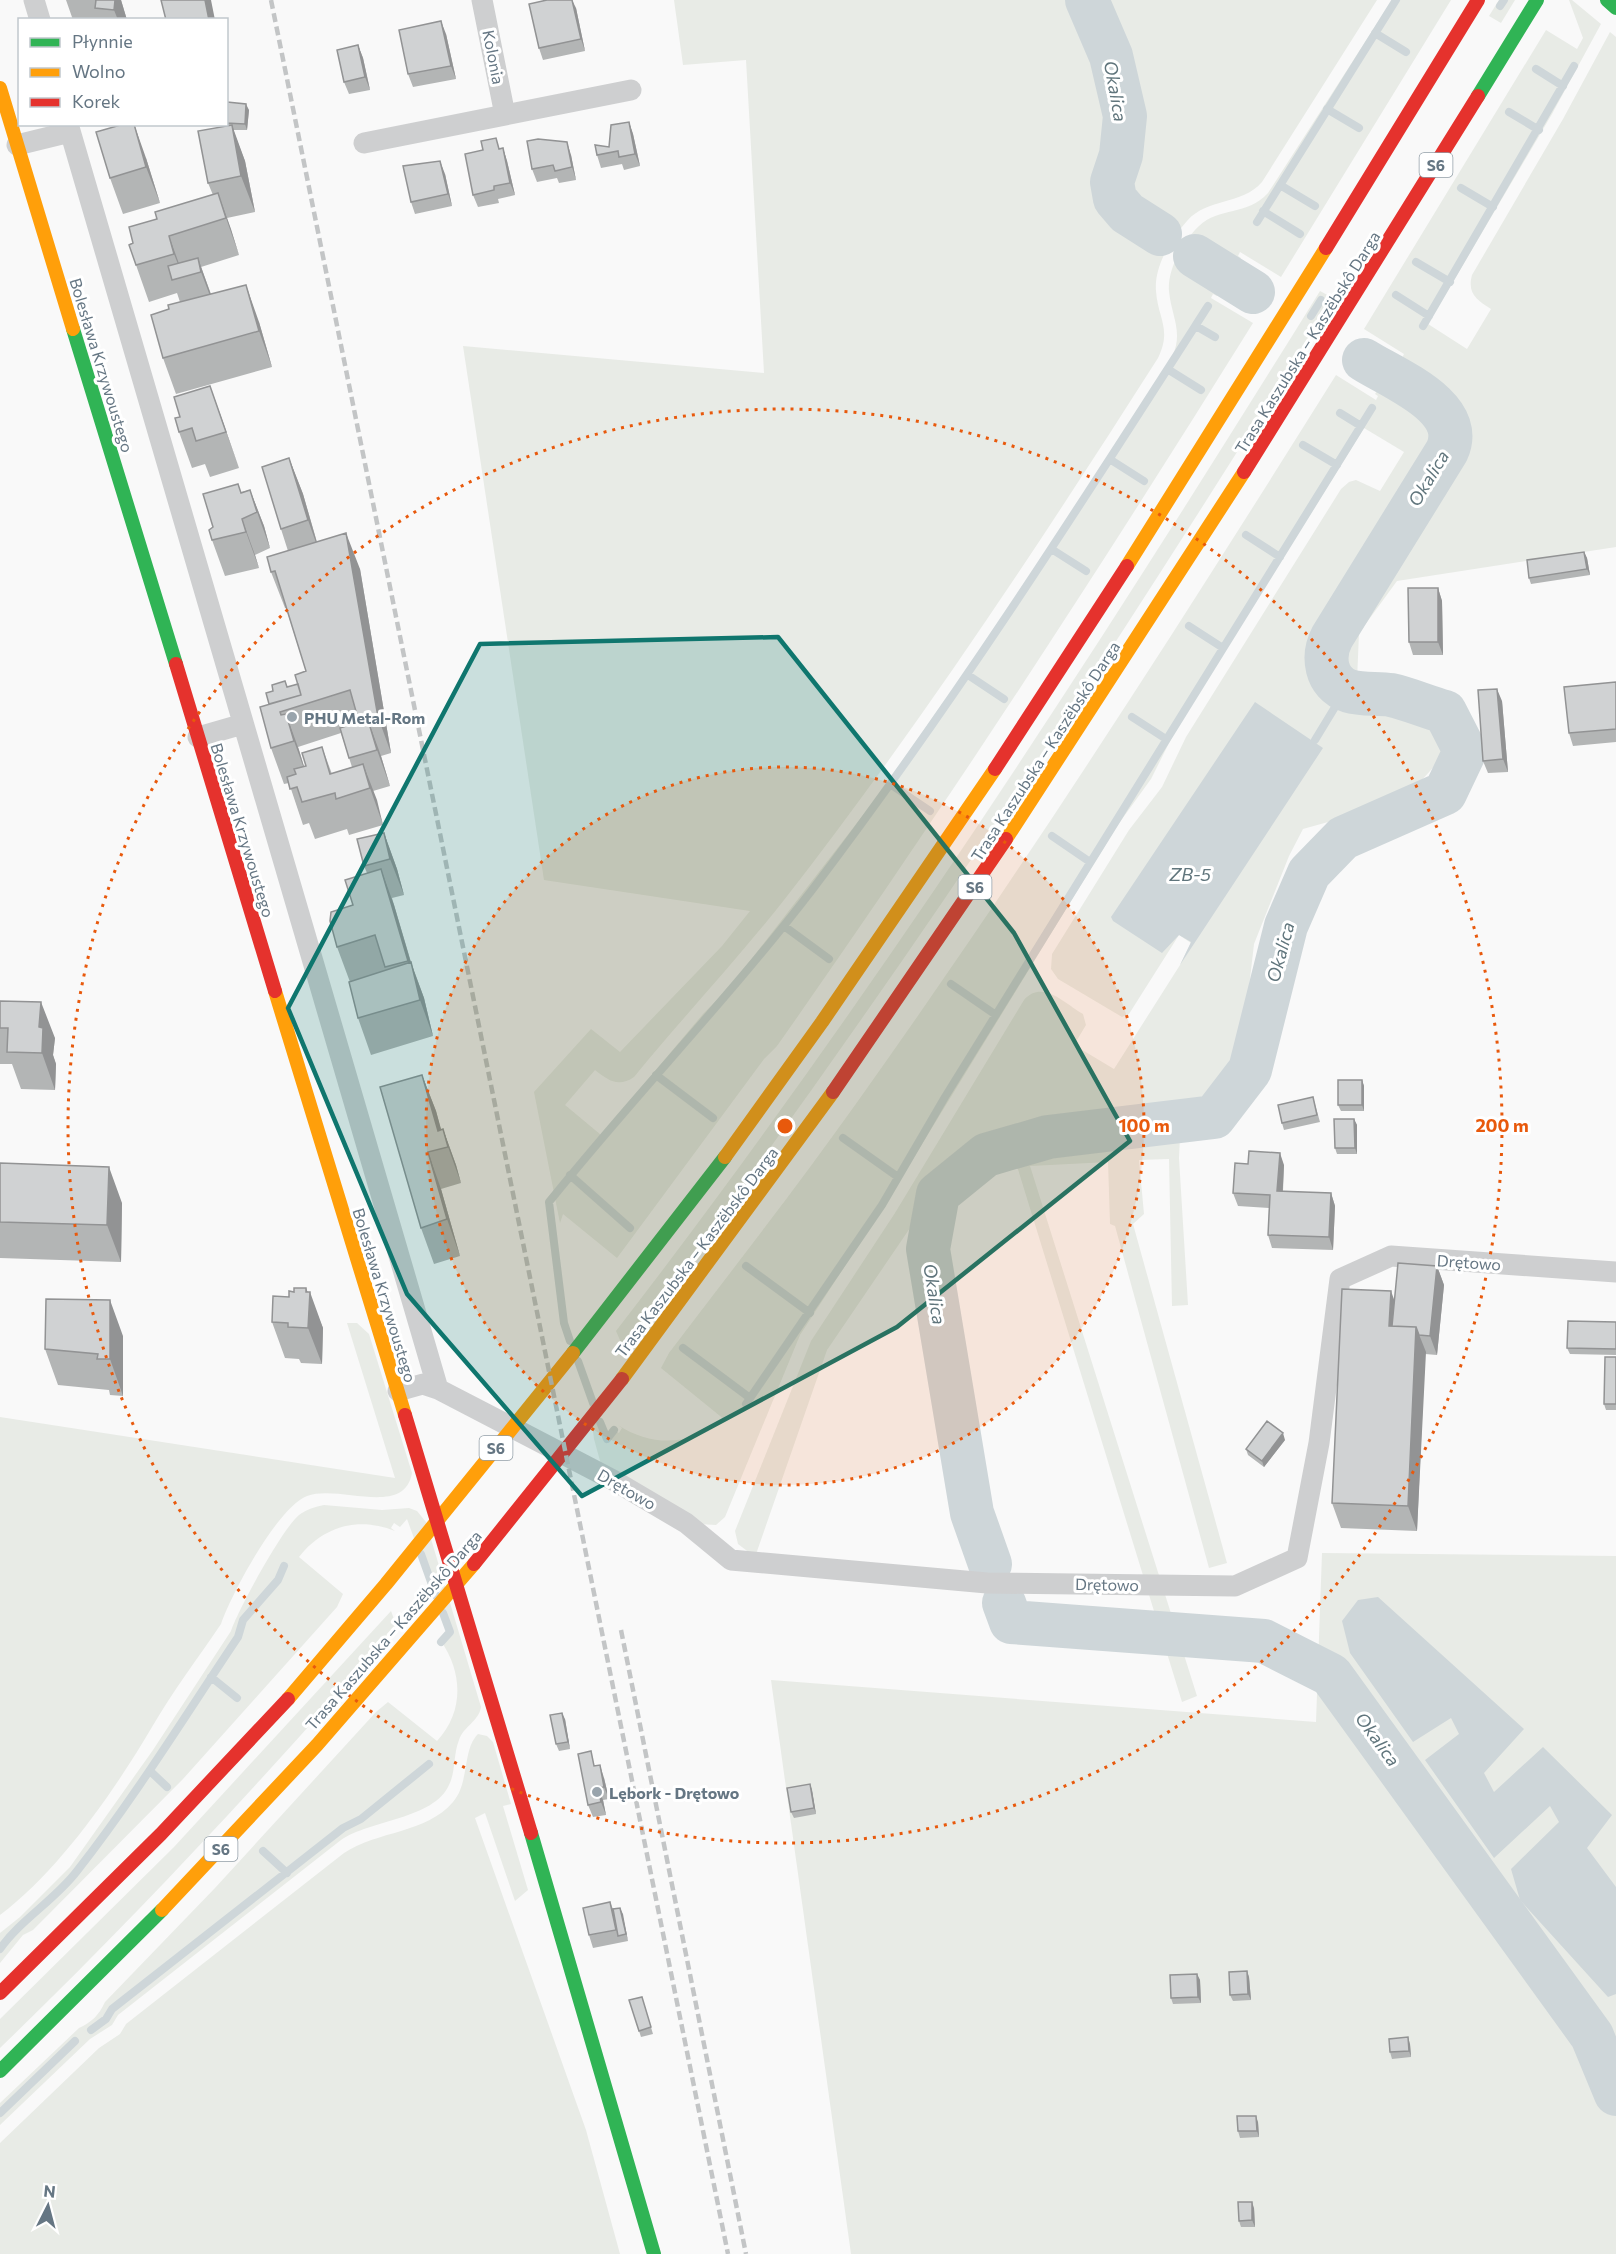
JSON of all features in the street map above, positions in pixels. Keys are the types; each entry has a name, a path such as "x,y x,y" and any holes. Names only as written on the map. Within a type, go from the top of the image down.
{"main road":[{"name":"Trasa Kaszubska – Kaszëbskô Darga","path":"0,1993 147,1848 258,1732 409,1556 583,1340 722,1161 942,847 1049,685 1292,303 1478,0"},
{"name":"Trasa Kaszubska – Kaszëbskô Darga","path":"0,2071 75,2000 194,1878 297,1767 430,1616 605,1401 761,1193 970,895 1078,732 1319,355 1537,0"},
{"path":"1607,0 1616,8"},
{"name":"Bolesława Krzywoustego","path":"0,88 457,1582 654,2254"}],"street":[{"path":"34,0 39,18"},
{"name":"Kolonia","path":"482,0 505,115"},
{"path":"364,143 631,90"},
{"path":"18,145 70,128 438,1389"},
{"path":"198,737 243,724"},
{"name":"Drętowo","path":"398,1391 423,1384 438,1389 622,1485 686,1523 731,1560 920,1579 987,1583 1235,1586 1298,1558 1319,1443 1340,1279 1391,1256 1616,1272"}],"highlighted area":[{"path":"778,637 1014,933 1130,1141 897,1327 582,1496 407,1294 288,1008 480,644"}],"shaded area":[{"path":"674,0 1377,0 1262,182 1254,190 1244,195 1195,213 1170,244 1161,263 1156,282 1157,301 1164,331 1158,358 977,634 834,835 766,923 634,1077 618,1082 609,1080 595,1070 565,1105 601,1135 703,1014 729,988 874,801 1005,615 1172,357 1177,331 1170,300 1169,282 1174,264 1188,239 1207,220 1242,209 1268,193 1392,0 1451,0 1281,277 1240,252 1238,256 1241,258 1235,268 1255,281 1253,292 1244,298 1223,286 1217,296 1213,294 1211,298 1253,323 1079,598 900,868 777,1046 764,1059 617,1258 563,1214 560,1223 534,1092 591,1029 620,1052 722,946 750,911 544,880 463,346 764,373 746,60 683,65"},
{"path":"1499,0 1515,0 1501,23 1489,16"},
{"path":"1569,0 1601,24 1552,114 1428,324 1467,349 1491,309 1474,296 1471,287 1472,275 1563,119 1610,32 1616,37 1616,547 1397,581 1359,633 1357,681 1372,687 1368,698 1398,709 1446,733 1439,761 1403,801 1303,829 1289,856 1254,944 1244,1031 1214,1097 1181,1116 1179,1158 1188,1305 1172,1306 1169,1159 1139,1160 1144,1214 1133,1224 1227,1563 1209,1568 1115,1226 1110,1224 1108,1162 1030,1166 1197,1696 1182,1702 1017,1166 1000,1167 1000,1149 989,1156 962,1197 927,1203 827,1350 755,1557 738,1544 735,1531 811,1341 895,1213 1024,1000 1031,994 1046,993 1054,995 1083,1014 1086,1025 1074,1045 1114,1069 1180,965 1191,943 1179,935 1129,1014 1122,1017 1058,979 1051,969 1052,954 1129,830 1162,787 1186,737 1341,489 1349,482 1356,480 1380,491 1404,452 1364,428 1176,729 1151,779 1117,826 884,1206 800,1335 725,1517 716,1525 699,1524 602,1468 594,1439 586,1378 607,1436 614,1430 619,1433 622,1428 618,1425 631,1432 659,1440 686,1439 699,1435 725,1420 661,1368 669,1353 835,1133 982,923 1161,651 1336,375 1376,400 1378,396 1375,394 1382,384 1363,372 1364,360 1373,354 1393,366 1399,356 1402,358 1404,354 1364,329 1546,30 1577,49 1583,38"},
{"path":"1320,291 1333,298 1078,699 901,962 810,1092 623,1347 616,1331 711,1206 803,1079 981,820 1153,557"},
{"path":"347,1323 357,1323 369,1334 412,1473 407,1486 397,1494 384,1497 320,1493 307,1496 282,1517 245,1573 221,1624 168,1700 103,1803 43,1876 0,1915 0,1417 395,1478"},
{"path":"324,1505 382,1510 409,1508 417,1511 426,1522 481,1707 480,1712 461,1735 449,1785 430,1805 400,1818 353,1833 341,1840 118,2015 112,2025 90,2039 0,2125 0,2103 79,2028 95,2018 105,2002 215,1888 376,1712 388,1702 437,1741 446,1730 456,1705 457,1679 441,1641 448,1632 407,1519 400,1527 394,1523 391,1528 395,1531 368,1524 355,1524 330,1531 309,1546 299,1557 343,1594 337,1607 183,1779 33,1930 23,1935 0,1963 0,1933 20,1917 70,1867 153,1750 231,1631 251,1589 291,1523 308,1510"},
{"path":"1322,1553 1616,1556 1616,2254 851,2254 771,1680 1316,1722"},
{"path":"391,1611 397,1627 349,1681 153,1894 0,2048 0,2019 174,1847"},
{"path":"478,1734 487,1736 493,1742 511,1804 503,1806 528,1890 515,1901 485,1813 475,1818 586,2130 620,2254 0,2254 0,2143 99,2048 120,2034 126,2024 344,1853 371,1840 416,1826 442,1812 458,1794 470,1749"}],"water":[{"name":"ZB-5","path":"1255,702 1323,748 1180,965 1191,942 1179,935 1162,953 1113,921 1111,917"},
{"path":"1378,1597 1524,1729 1484,1773 1494,1792 1543,1747 1612,1815 1587,1848 1616,1887 1616,1994 1608,1997 1520,1900 1511,1869 1559,1822 1550,1806 1494,1858 1425,1760 1459,1734 1451,1718 1413,1742 1350,1653 1342,1621 1358,1600"}],"building":[{"path":"96,0 115,0 114,10 95,8"},
{"path":"161,0 205,0 209,18 166,18"},
{"path":"547,0 572,0 581,39 539,48 529,4"},
{"path":"441,21 451,66 408,74 399,30"},
{"path":"358,45 365,77 344,82 337,50"},
{"path":"228,102 246,104 245,124 228,123"},
{"path":"629,122 635,154 619,157 618,151 597,155 595,145 609,147 611,125"},
{"path":"232,125 241,176 208,183 198,131"},
{"path":"117,126 135,126 146,167 110,178 96,132"},
{"path":"496,138 499,149 503,148 510,183 494,186 494,190 473,195 465,154 483,150 481,141"},
{"path":"538,139 567,142 572,167 555,171 553,165 532,169 527,141"},
{"path":"440,161 448,194 411,202 403,166"},
{"path":"218,193 226,218 169,236 174,254 136,265 129,245 133,243 129,227 157,219 155,212"},
{"path":"198,258 201,272 172,280 168,266"},
{"path":"246,285 259,331 163,358 151,315 169,309 168,305"},
{"path":"210,386 226,432 196,441 192,428 179,432 175,418 180,417 174,397"},
{"path":"289,458 308,520 281,529 262,467"},
{"path":"238,484 241,493 250,490 257,512 242,519 246,532 212,540 209,530 213,527 203,494"},
{"path":"346,533 378,717 368,720 377,750 349,758 340,728 359,722 350,690 280,712 281,715 286,714 294,741 271,748 260,707 301,695 295,675 306,671 275,571 271,572 267,557"},
{"path":"1584,552 1587,569 1529,578 1527,560"},
{"path":"1408,588 1438,588 1438,642 1409,642"},
{"path":"285,681 287,687 298,684 301,695 269,704 266,693 273,691 272,685"},
{"path":"1616,682 1616,729 1569,733 1564,687"},
{"path":"1497,689 1503,759 1483,761 1478,690"},
{"path":"322,747 330,774 363,764 370,788 336,799 335,793 302,802 297,787 290,789 287,777 296,774 294,769 306,766 302,753"},
{"path":"384,833 390,859 364,866 357,839"},
{"path":"381,869 408,961 385,967 375,935 337,947 330,921 331,912 353,905 345,880"},
{"path":"411,962 420,1000 358,1018 349,982"},
{"path":"0,1001 41,1002 39,1027 43,1028 42,1053 7,1052 8,1028 0,1028"},
{"path":"422,1075 438,1131 443,1129 448,1147 428,1152 447,1219 421,1228 380,1087"},
{"path":"1338,1080 1362,1080 1362,1105 1338,1105"},
{"path":"1313,1097 1317,1115 1282,1123 1278,1105"},
{"path":"1334,1119 1354,1119 1355,1148 1335,1148"},
{"path":"1249,1151 1280,1153 1277,1191 1331,1193 1329,1237 1268,1235 1270,1195 1233,1193 1235,1163 1248,1164"},
{"path":"0,1163 109,1167 107,1225 0,1222"},
{"path":"1398,1263 1437,1266 1430,1336 1419,1335 1416,1327 1392,1326"},
{"path":"294,1288 306,1288 306,1292 310,1292 308,1328 288,1327 288,1323 272,1322 273,1296 289,1297 289,1291 294,1292"},
{"path":"1342,1289 1391,1291 1389,1326 1416,1327 1408,1506 1332,1503"},
{"path":"46,1299 110,1300 110,1359 97,1359 98,1354 45,1349"},
{"path":"1568,1321 1616,1322 1616,1349 1567,1348"},
{"path":"1605,1357 1616,1357 1616,1404 1604,1404"},
{"path":"1267,1421 1283,1433 1262,1461 1246,1449"},
{"path":"562,1713 568,1742 556,1744 550,1715"},
{"name":"Lębork - Drętowo","path":"591,1751 594,1766 600,1765 604,1787 598,1788 601,1802 588,1805 578,1754"},
{"path":"810,1784 814,1808 791,1812 787,1788"},
{"path":"610,1902 616,1930 589,1935 583,1908"},
{"path":"620,1908 626,1934 618,1936 613,1909"},
{"path":"1247,1971 1248,1994 1230,1995 1229,1972"},
{"path":"1197,1974 1198,1997 1171,1998 1170,1975"},
{"path":"642,1997 651,2027 639,2031 629,2000"},
{"path":"1408,2037 1409,2051 1390,2052 1389,2039"},
{"path":"1237,2116 1256,2116 1257,2131 1238,2131"},
{"path":"1238,2202 1252,2202 1252,2220 1239,2221"}],"waterway":[{"name":"Okalica","path":"1087,0 1111,56 1125,116 1121,155 1112,182 1115,199 1127,213 1160,234"},
{"path":"1257,222 1396,0"},
{"path":"1500,6 1504,0"},
{"path":"1375,33 1406,52"},
{"path":"1423,326 1574,66"},
{"path":"1536,69 1563,86"},
{"path":"1327,109 1359,128"},
{"path":"1509,112 1539,130"},
{"path":"1280,185 1315,206"},
{"path":"1461,188 1493,207"},
{"path":"1263,211 1300,234"},
{"name":"Okalica","path":"1195,256 1253,292"},
{"path":"1416,262 1450,282"},
{"path":"1396,295 1429,316"},
{"path":"1311,316 1321,300"},
{"path":"570,1341 564,1323 549,1202 780,930 865,819 1016,602 1208,306"},
{"path":"1196,326 1215,337"},
{"name":"Okalica","path":"990,1564 972,1513 928,1249 938,1194 986,1155 1048,1137 1214,1117 1250,1070 1286,926 1309,873 1343,838 1445,793 1465,751 1445,712 1391,695 1349,691 1335,682 1328,668 1327,652 1332,637 1447,451 1450,435 1447,421 1424,396 1364,360"},
{"path":"1169,370 1201,390"},
{"path":"746,1404 882,1205 945,1097 1372,408"},
{"path":"1340,413 1361,426"},
{"path":"1303,445 1337,465"},
{"path":"1111,460 1144,481"},
{"path":"1246,535 1280,557"},
{"path":"1053,550 1086,571"},
{"path":"1189,626 1223,648"},
{"path":"968,675 1004,699"},
{"path":"1315,740 1346,689"},
{"path":"1132,717 1166,739"},
{"path":"890,784 930,811"},
{"path":"1052,836 1090,862"},
{"path":"784,926 829,959"},
{"path":"951,984 996,1015"},
{"path":"656,1075 713,1118"},
{"path":"843,1138 898,1177"},
{"path":"570,1175 630,1228"},
{"path":"746,1266 810,1313"},
{"path":"683,1348 750,1398"},
{"path":"578,1361 593,1403"},
{"path":"600,1422 607,1439 614,1430"},
{"path":"421,1554 436,1596"},
{"path":"0,1949 17,1929 68,1881 98,1843 238,1637 243,1620 278,1580 284,1566"},
{"name":"Okalica","path":"1004,1603 1011,1622 1264,1641 1331,1675 1592,2036 1616,2094"},
{"path":"441,1642 450,1632 443,1613"},
{"path":"211,1677 237,1698"},
{"path":"91,2030 106,2019 112,2009 343,1828 361,1819 429,1764"},
{"path":"150,1771 167,1787"},
{"path":"263,1851 287,1873"},
{"path":"0,2113 75,2041"}],"railway":[{"path":"271,0 728,2254"},
{"path":"621,1630 746,2254"}],"traffic: fast":[{"path":"1478,96 1537,0"},
{"path":"1607,0 1616,8"},
{"path":"73,329 176,664"},
{"path":"573,1353 725,1157"},
{"path":"531,1833 654,2254"},
{"path":"0,2071 162,1910"}],"traffic: slow":[{"path":"0,88 73,329"},
{"path":"1127,566 1326,248"},
{"path":"1006,839 1244,472"},
{"path":"725,1157 822,1022 995,769"},
{"path":"275,991 405,1415"},
{"path":"622,1379 833,1092"},
{"path":"288,1699 386,1584 573,1353"},
{"path":"162,1910 317,1745 474,1564"}],"traffic: jam":[{"path":"1326,248 1478,0"},
{"path":"1244,472 1478,96"},
{"path":"995,769 1127,566"},
{"path":"176,664 275,991"},
{"path":"833,1092 1006,839"},
{"path":"474,1564 622,1379"},
{"path":"405,1415 531,1833"},
{"path":"0,1993 161,1834 288,1699"}],"place":[{"name":"PHU Metal-Rom","path":"292,717"},
{"name":"Lębork - Drętowo","path":"597,1792"}]}
